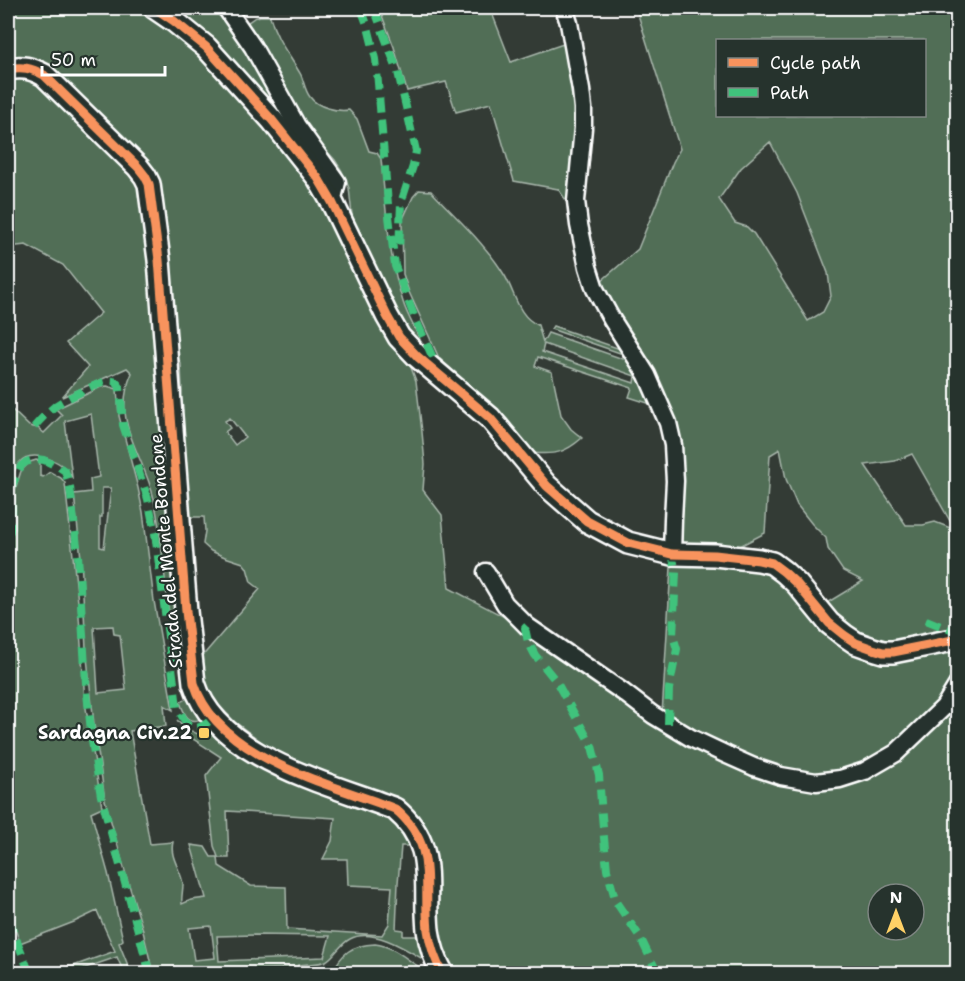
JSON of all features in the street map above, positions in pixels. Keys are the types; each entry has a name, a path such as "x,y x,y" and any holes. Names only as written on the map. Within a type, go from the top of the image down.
{"street":[{"path":"155,8 206,47 287,138 318,178 399,337 418,357 490,418 548,486 587,521 628,543 672,554 737,557 772,563 797,584 829,623 856,642 873,649 893,652 957,639"},
{"path":"226,8 253,47 297,126 337,182 332,202"},
{"path":"564,8 571,34 583,108 576,201 579,225 595,290 647,375 668,423 673,445 675,481 672,554"},
{"name":"Strada del Monte Bondone","path":"8,69 32,68 44,75 138,167 149,184 159,260 186,611 197,693 214,717 235,739 262,756 302,776 394,809 405,818 420,840 425,856 428,931 431,946 443,974"},
{"path":"486,572 505,604 527,626 653,715 718,751 781,776 816,782 840,779 865,771 896,753 944,707 957,684"}],"green space":[{"path":"8,8 137,8 167,28 209,64 280,143 320,198 409,362 416,381 422,432 425,464 423,490 442,515 449,588 518,624 579,669 780,780 869,773 957,695 957,973 454,973 441,949 437,934 436,854 425,826 417,818 356,785 290,760 263,743 235,722 214,700 204,684 200,659 260,589 251,582 243,563 211,551 203,544 204,517 188,517 179,410 182,391 181,364 173,347 159,181 44,64 18,57 8,58","holes":["230,418 245,437 235,445 225,432 230,428 225,421"]},
{"path":"169,8 222,8 299,138"},
{"path":"379,8 490,8 511,62 569,42 579,106 568,203 558,189 514,181 491,103 456,112 446,82 407,91"},
{"path":"636,8 957,8 957,630 916,639 888,641 861,635 836,616 825,604 863,581 843,571 828,549 826,538 797,505 786,479 780,449 770,455 765,533 738,547 683,545 680,541 678,453 599,283 638,249 680,149","holes":["770,142 797,193 828,273 831,296 823,312 808,321 754,234 747,227 735,223 719,199 741,168","912,454 954,528 953,529 935,522 906,525 865,465 895,461"]},
{"path":"260,16 270,16 279,40 301,75 313,101 328,108 349,110 357,119 369,151 377,153 381,159 388,231 398,285 405,308 424,349 401,322 353,224 349,188 342,171 314,137 247,28 247,23"},
{"path":"17,77 35,79 130,172 137,182 145,207 179,613 169,613 154,499 127,423 126,391 132,373 127,368 62,397 88,367 66,343 101,313 63,265 26,245 8,247 8,79"},
{"path":"419,190 431,191 480,242 505,276 521,310 538,325 543,342 548,333 623,359 623,354 551,329 553,326 620,349 625,345 654,405 629,397 632,388 538,357 535,366 552,372 561,415 571,429 582,438 559,452 532,453 507,419 439,358 403,274 402,221 413,197","holes":["544,344 635,376 634,383 542,352"]},
{"path":"101,387 117,389 119,416 143,512 154,601 173,710 164,705 166,726 130,731 150,844 173,842 174,858 183,884 182,904 206,898 191,845 205,847 211,857 218,857 214,846 206,776 221,757 193,739 177,720 199,734 209,733 214,729 396,822 411,838 409,846 401,846 396,929 403,930 403,936 419,936 431,964 392,942 370,936 359,936 346,941 326,961 298,965 298,968 195,971 195,974 153,973 105,800 94,724 74,494 91,492 90,479 99,477 91,414 65,421 72,477 63,466 53,460 34,456 23,459 17,465 8,485 8,406 29,426 38,428 44,433 62,415 56,409","holes":["102,488 111,488 104,548 100,547 100,517 102,517","113,626 114,634 120,635 126,690 98,693 94,627","227,811 335,818 332,841 323,859 347,859 348,885 392,887 389,924 382,935 287,929 286,887 251,886 219,866 218,858 229,858","211,926 215,958 194,960 189,928","217,936 330,936 324,957 219,961"]},
{"path":"40,461 40,476 43,477 50,472 65,483 78,602 85,702 102,807 91,812 123,940 119,943 131,973 124,973 117,957 71,973 54,973 115,951 97,911 20,943 8,908 8,540 15,529 15,490 21,471 30,462"},
{"path":"685,563 750,567 773,574 864,656 878,662 957,648 957,679 893,752 839,777 781,774 662,715 671,567"},
{"path":"189,697 204,717 199,720 191,720 185,715 180,702"},
{"path":"375,944 393,950 429,972 437,974 331,974 343,956 353,948"}],"marked path":[{"path":"361,8 376,59 395,266 433,358 428,365"},
{"path":"374,8 398,72 416,151 401,203 399,250"},
{"path":"34,427 64,400 105,382 116,382 120,387 123,425 148,499 155,533 177,707 192,727 201,726 214,717"},
{"path":"8,536 12,514 10,490 21,466 35,459 44,460 65,471 70,487 78,555 86,683 101,796 150,974"},
{"path":"668,724 669,689 677,649 673,636 676,572 672,554"},
{"path":"926,620 958,633"},
{"path":"527,626 525,628 528,642 535,655 556,681 592,746 599,775 607,870 616,902 640,937 658,974"},
{"path":"8,918 30,974"}],"cycle path":[{"path":"155,8 206,47 272,120 318,178 399,337 418,357 490,418 547,486 587,521 628,543 672,554 715,555 772,563 797,584 829,623 856,643 873,649 893,652 958,639"},
{"path":"8,69 26,68 44,75 138,167 149,184 159,260 186,611 194,683 207,709 226,731 251,749 309,778 395,809 409,823 418,836 423,850 426,865 429,936 435,958 443,974"}],"place":[{"name":"Sardagna Civ.22","path":"204,733"}]}
